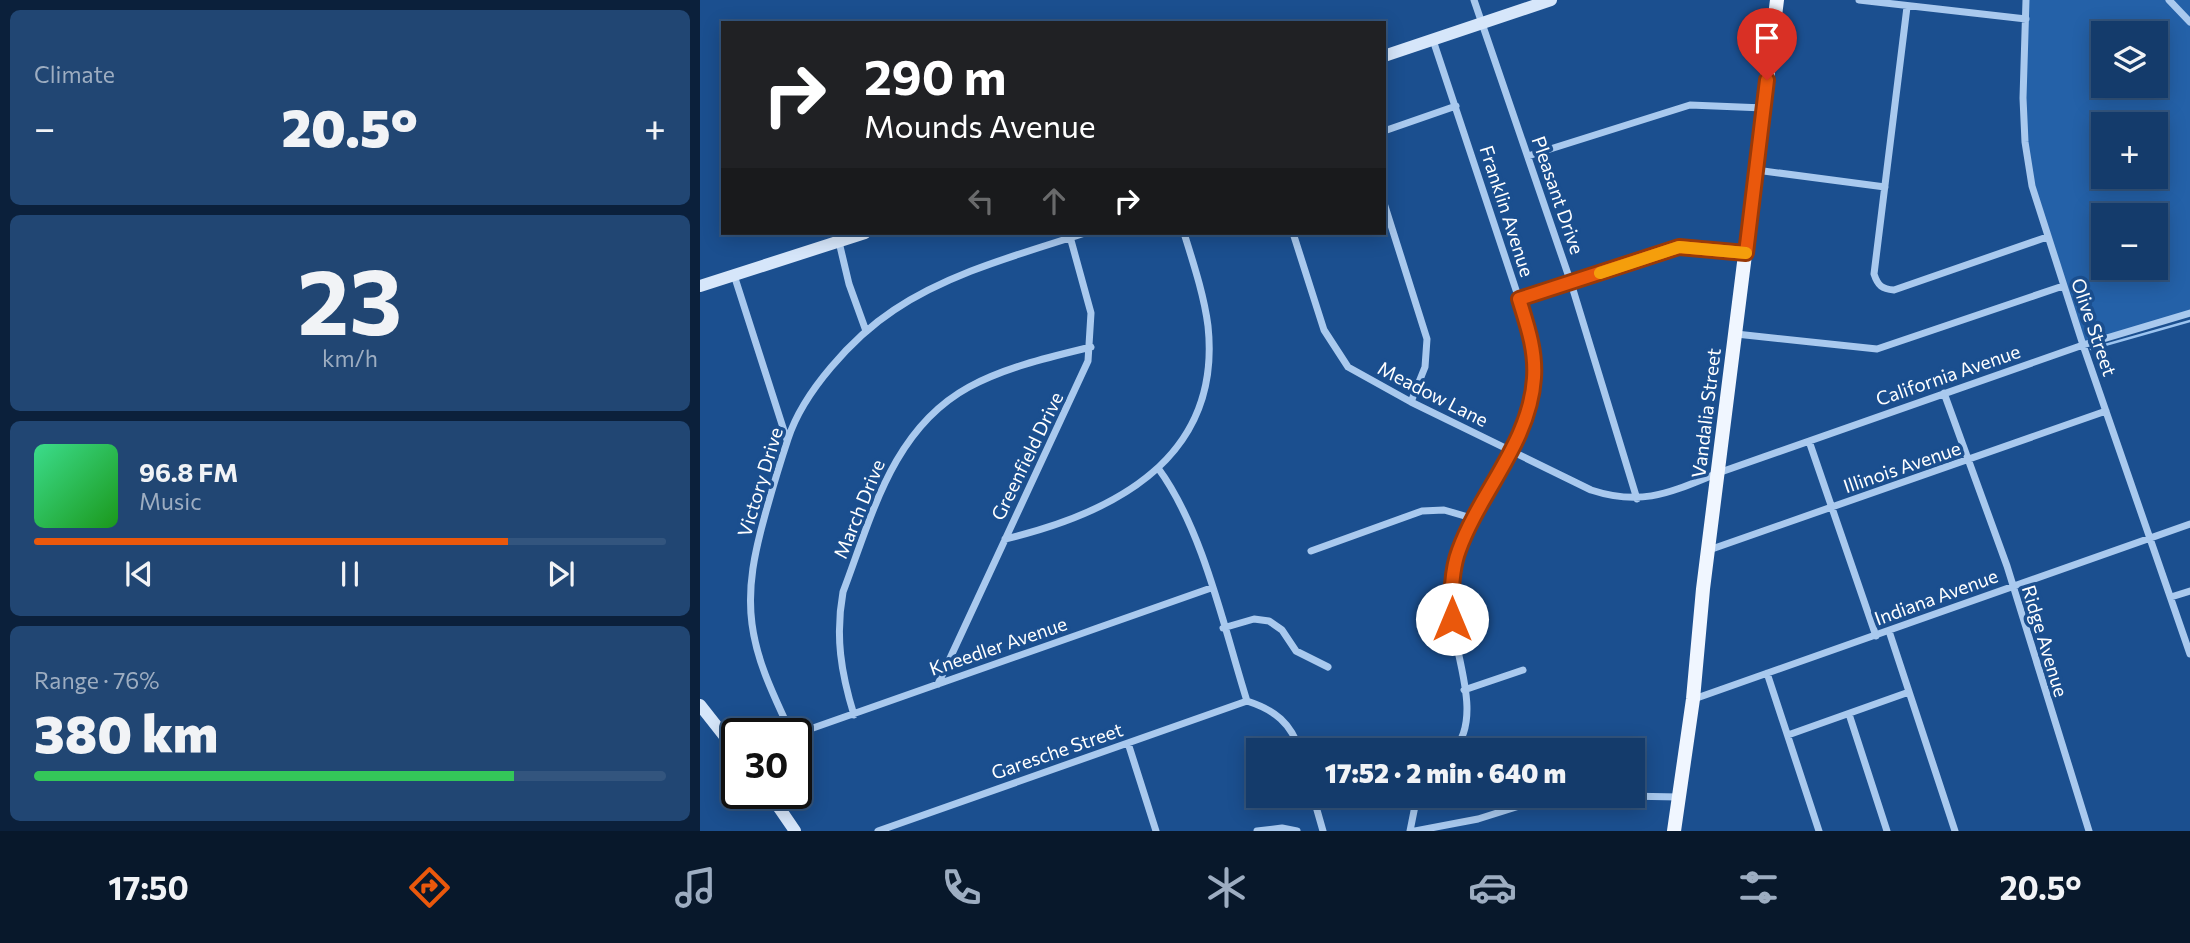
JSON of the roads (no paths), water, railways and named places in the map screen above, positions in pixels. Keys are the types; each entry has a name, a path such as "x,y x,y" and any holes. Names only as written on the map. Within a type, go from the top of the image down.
{"main road":[{"path":"1386,56 1551,0"},
{"name":"Vandalia Street","path":"1674,831 1693,699 1708,550 1777,0"},
{"path":"700,286 859,235"},
{"path":"700,705 721,732"},
{"path":"780,809 795,831"}],"street":[{"name":"Pleasant Drive","path":"1474,0 1571,283 1637,499"},
{"path":"1859,0 2026,19"},
{"name":"Olive Street","path":"2026,0 2025,142 2032,186 2063,286 2190,654"},
{"path":"2169,0 2190,22"},
{"path":"1907,7 1874,274 1877,284 1894,290 2047,237"},
{"name":"Franklin Avenue","path":"1433,40 1519,299 1532,344 1534,379 1528,411 1459,549 1452,587 1452,621 1464,690 1467,726 1460,738"},
{"path":"1528,156 1690,105 1763,108"},
{"path":"1386,130 1456,106"},
{"path":"1756,170 1885,187"},
{"path":"1386,209 1427,340 1425,367 1411,402"},
{"name":"Victory Drive","path":"787,718 760,661 750,601 756,548 787,440 815,390 866,331 895,309 940,284 1070,235"},
{"name":"Greenfield Drive","path":"938,684 1082,377 1091,347 1089,300 1070,235"},
{"path":"1005,539 1100,509 1128,494 1158,468 1192,419 1208,366 1208,324 1185,235"},
{"name":"Meadow Lane","path":"1294,235 1324,330 1338,356 1348,367 1411,402 1591,490 1637,499 1660,497 1718,472"},
{"path":"839,242 849,284 866,331"},
{"path":"1519,299 1679,247 1746,253"},
{"path":"734,275 787,440"},
{"path":"1736,334 1882,348 2063,286"},
{"name":"California Avenue","path":"1718,472 2083,345 2190,313"},
{"name":"March Drive","path":"854,715 838,649 841,601 898,455 924,421 970,386 1021,366 1091,347"},
{"name":"Ridge Avenue","path":"1944,393 1970,460 2089,831"},
{"name":"Illinois Avenue","path":"1708,550 2106,411"},
{"path":"1809,441 1876,636"},
{"path":"1158,468 1185,510 1247,701 1269,710 1286,722 1294,738"},
{"path":"1311,551 1422,511 1444,510 1475,519"},
{"name":"Indiana Avenue","path":"1693,699 2190,524"},
{"name":"Kneedler Avenue","path":"812,728 1211,588"},
{"path":"2171,597 2190,591"},
{"path":"1223,628 1254,619 1269,621 1282,630 1296,650 1328,667"},
{"path":"1889,631 1955,831"},
{"path":"1464,690 1523,670"},
{"path":"1768,674 1819,831"},
{"path":"1787,735 1909,692"},
{"name":"Garesche Street","path":"878,831 1247,701"},
{"path":"1849,713 1887,831"},
{"path":"1128,743 1156,831"},
{"path":"1645,796 1679,797"},
{"path":"1316,808 1323,831"},
{"path":"1415,808 1412,831 1478,819 1513,808"},
{"path":"1257,831 1282,828 1297,831"}],"waterway":[{"path":"2091,349 2190,321"}]}
